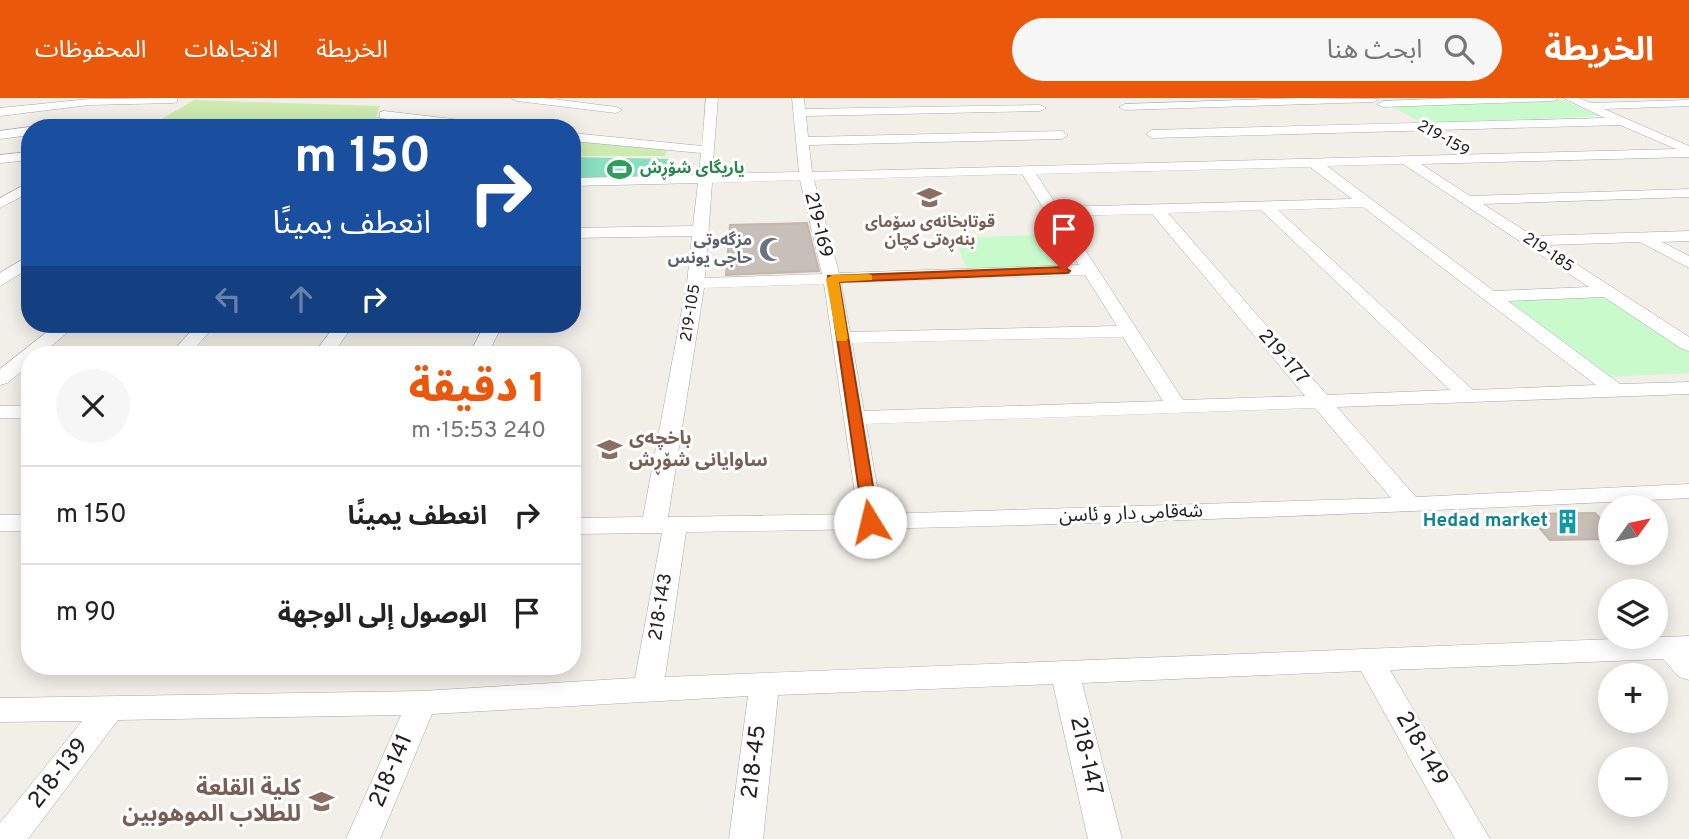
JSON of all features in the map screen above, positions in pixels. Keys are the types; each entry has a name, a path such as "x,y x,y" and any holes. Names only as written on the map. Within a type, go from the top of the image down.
{"street":[{"path":"517,98 612,120 708,150"},
{"name":"219-105","path":"664,526 696,283 712,98"},
{"name":"219-169","path":"798,98 806,177 832,279 870,522"},
{"path":"1134,116 1199,101 1553,98"},
{"path":"1569,98 1689,152"},
{"path":"0,112 26,103 175,99"},
{"path":"142,119 175,99"},
{"name":"219-159","path":"1376,100 1478,159"},
{"path":"1588,106 1687,104"},
{"path":"395,106 384,115 418,119"},
{"path":"799,113 1054,126"},
{"path":"1134,116 1421,126 1622,121"},
{"path":"1134,116 1184,167"},
{"path":"581,133 612,120"},
{"path":"802,141 1054,126"},
{"path":"1054,126 1087,170"},
{"path":"0,135 21,132"},
{"path":"581,183 1689,152"},
{"path":"0,159 21,157"},
{"name":"219-185","path":"1407,161 1689,345"},
{"path":"1315,163 1615,390"},
{"path":"1027,171 1177,406"},
{"path":"11,181 21,180"},
{"path":"0,204 21,191"},
{"path":"1467,200 1689,193"},
{"path":"1053,212 1367,203"},
{"path":"1265,206 1468,396"},
{"name":"219-177","path":"1156,209 1410,505"},
{"path":"581,233 700,231"},
{"path":"1531,241 1689,236"},
{"path":"1644,238 1689,262"},
{"path":"0,281 21,266"},
{"path":"696,283 1090,270"},
{"path":"1491,296 1606,292"},
{"path":"842,338 1130,331"},
{"path":"41,346 57,333"},
{"path":"187,346 199,333"},
{"path":"0,379 21,362"},
{"path":"854,418 1689,388"},
{"path":"0,412 21,412"},
{"name":"شەقامی دار و ئاسن","path":"581,526 870,522 1410,505 1689,491"},
{"path":"0,523 21,523"},
{"name":"218-143","path":"648,689 664,526"},
{"path":"0,710 422,703 648,689 1369,659 1683,655"},
{"name":"218-149","path":"1369,659 1473,839"},
{"name":"218-147","path":"1065,672 1105,839"},
{"name":"218-45","path":"746,839 764,685"},
{"name":"218-141","path":"363,839 422,703"},
{"name":"218-139","path":"8,839 110,708"}],"green space":[{"path":"1560,99 1600,116 1424,124 1393,107"},
{"path":"194,100 380,106 376,117 394,119 161,119"},
{"path":"581,139 667,149 665,156 581,156"},
{"name":"یاریگای شۆڕش","path":"581,157 671,159 665,179 581,179"},
{"path":"1055,234 1073,267 967,269 954,238"},
{"path":"1603,295 1689,351 1689,373 1610,377 1504,300"}],"building":[{"name":"مزگەوتی حاجی یونس","path":"807,223 819,271 726,275 730,225"},
{"name":"Hedad market","path":"1595,513 1598,516 1598,539 1550,540 1527,514"}],"slow traffic":[{"path":"842,338 832,279 868,278"}],"place":[{"name":"یاریگای شۆڕش","path":"620,169"},
{"name":"قوتابخانەی سۆمای بنەڕەتی کچان","path":"930,197"},
{"name":"مزگەوتی حاجی یونس","path":"772,250"},
{"name":"باخچەی ساوایانی شۆڕش","path":"609,450"},
{"name":"Hedad market","path":"1568,521"},
{"name":"کلیة القلعة للطلاب الموهوبین","path":"321,802"}],"route":[{"path":"870,522 832,279 1064,271"}]}
